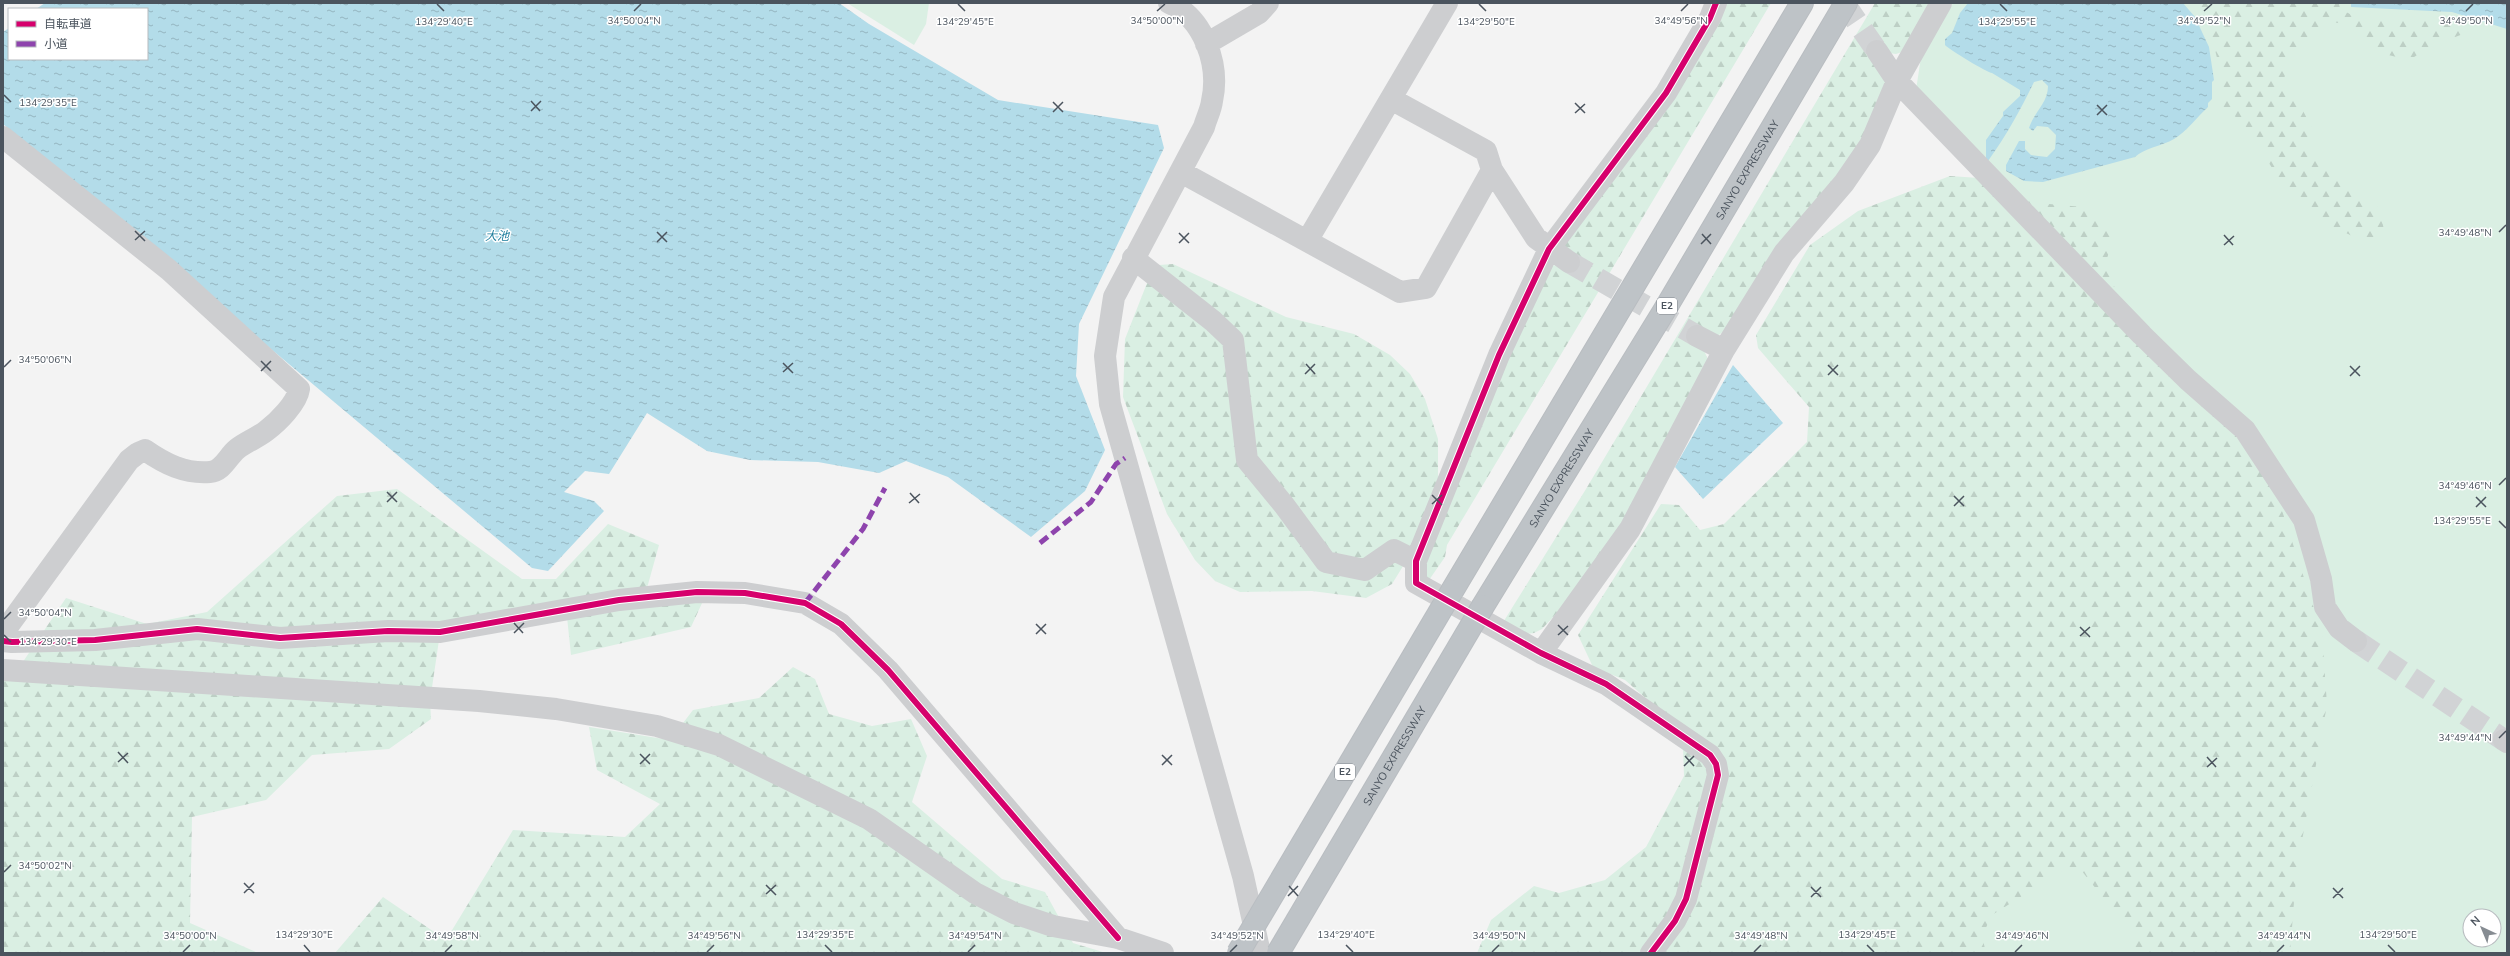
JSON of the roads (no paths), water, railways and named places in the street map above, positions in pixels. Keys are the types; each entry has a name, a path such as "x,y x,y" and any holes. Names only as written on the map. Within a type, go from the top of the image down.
{"highway":[{"name":"SANYO EXPRESSWAY","path":"1278,953 1483,606 1664,311 1846,3"},
{"path":"1664,311 1860,3"},
{"name":"E2","path":"1238,953 1802,4"}],"street":[{"path":"1169,3 1190,18 1199,27 1206,44 1212,70 1213,100 1204,127 1133,258 1114,297 1105,356 1110,404 1243,876 1260,953"},
{"path":"1206,44 1260,13 1268,3"},
{"path":"1307,241 1447,3"},
{"path":"1651,953 1675,921 1686,899 1718,775 1716,764 1710,755 1606,684 1541,653 1416,583 1416,561 1499,354 1549,248 1666,93 1710,18 1716,3"},
{"path":"1541,653 1630,529 1724,350 1784,254 1844,183 1870,145 1897,81 1940,3"},
{"path":"1877,51 1897,81 2142,335 2188,380 2245,430 2304,520 2321,579 2325,607 2339,628 2356,641"},
{"path":"1391,99 1486,152 1492,170 1536,238 1569,262"},
{"path":"3,137 169,270 300,389 298,397 266,431 236,450 222,467 211,472 182,470 167,466 145,450 129,460 3,633"},
{"path":"1180,172 1400,292 1426,288 1492,170"},
{"path":"1133,258 1213,321 1233,340 1247,460 1284,505 1326,562 1365,570 1394,550 1416,561"},
{"path":"1697,336 1724,350"},
{"path":"3,641 95,640 197,630 280,638 388,631 440,632 619,600 697,592 745,593 805,603 841,624 888,670 1118,938"},
{"path":"3,670 478,701 556,709 656,726 720,745 869,819 975,893 1014,913 1053,926 1118,938 1163,953"}],"water":[{"name":"大池","path":"45,3 839,3 869,24 998,100 1158,125 1164,148 1079,324 1076,376 1105,450 1085,491 1031,537 948,477 906,461 879,473 818,462 750,460 707,451 647,413 609,474 585,471 564,492 594,501 604,511 548,571 532,568 3,124 3,32 8,29 8,60 148,60 148,8 38,8"},
{"path":"1968,3 2183,3 2195,17 2209,47 2214,80 2212,82 2212,99 2208,103 2208,107 2178,136 2143,151 2135,157 2043,182 2024,181 2006,171 2006,165 2019,141 2025,141 2025,149 2031,155 2047,157 2055,149 2056,135 2048,127 2037,126 2033,131 2029,128 2046,97 2048,86 2042,80 2034,82 2013,122 1988,161 1986,158 1986,140 2003,116 2003,112 2020,96 2020,90 1945,45 1945,39 1952,33 1960,13"},
{"path":"2351,3 2507,3 2507,29 2452,12 2351,7"},
{"path":"1733,365 1783,423 1703,499 1675,467"}],"tunnel":[{"path":"1844,3 1877,51"},
{"path":"1569,262 1697,336"},
{"path":"2356,641 2504,740"}]}
